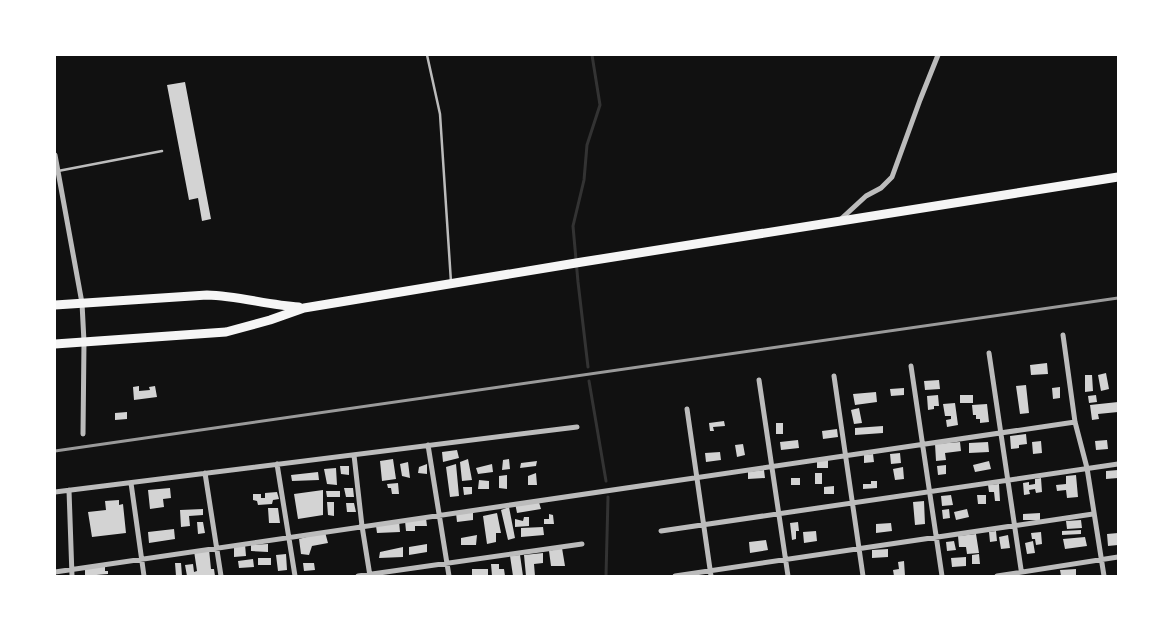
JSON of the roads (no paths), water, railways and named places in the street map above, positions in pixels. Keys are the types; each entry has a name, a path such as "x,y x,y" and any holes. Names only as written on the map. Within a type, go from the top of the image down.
{"highway":[{"path":"55,344 226,332 304,308 1118,177"},
{"path":"55,305 222,296 304,308"}],"street":[{"path":"839,221 866,196 881,188 892,177 938,55"},
{"path":"55,155 82,303 84,342 83,434"},
{"path":"1063,334 1076,422 1086,468 1104,576"},
{"path":"989,353 1021,574"},
{"path":"911,366 942,576"},
{"path":"834,376 863,576"},
{"path":"759,380 788,576"},
{"path":"687,409 711,573"},
{"path":"55,572 696,476 1076,422"},
{"path":"55,492 577,427"},
{"path":"428,445 449,576"},
{"path":"354,454 362,526 370,575"},
{"path":"277,464 295,576"},
{"path":"661,532 1118,464"},
{"path":"205,473 221,576"},
{"path":"131,483 144,576"},
{"path":"69,490 72,576"},
{"path":"675,576 711,573 1093,514"},
{"path":"358,576 582,544"},
{"path":"997,576 1021,574 1118,558"}],"lane":[{"path":"427,55 440,114 452,284"},
{"path":"58,170 162,151"}],"waterway":[{"path":"588,367 573,226 584,180 587,145 600,105 592,55"},
{"path":"589,381 606,481"},
{"path":"606,576 608,497"}],"railway":[{"path":"55,451 1118,298"}]}
